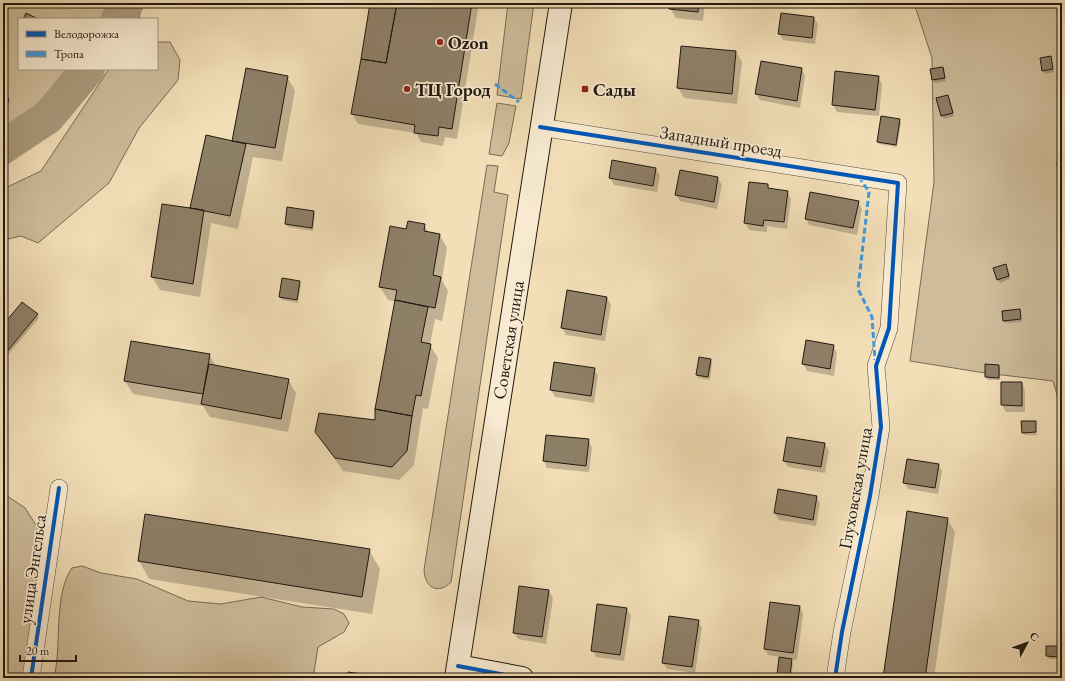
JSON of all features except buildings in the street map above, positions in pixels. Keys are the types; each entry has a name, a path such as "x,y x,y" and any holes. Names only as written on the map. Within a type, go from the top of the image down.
{"main road":[{"name":"Советская улица","path":"457,672 540,127 561,3"},
{"path":"457,672 522,678"}],"street":[{"name":"Западный проезд","path":"540,127 898,183"},
{"name":"Глуховская улица","path":"835,678 842,632 870,496 881,427 876,366 889,328 898,183"},
{"name":"улица Энгельса","path":"31,678 58,488"}],"shaded area":[{"path":"3,3 142,3 139,18 18,18 18,70 100,70 43,139 3,167"},
{"path":"508,3 534,3 521,99 497,95"},
{"path":"914,3 1062,3 1062,412 1053,381 985,373 910,361 934,182 932,58"},
{"path":"158,42 170,42 180,60 178,80 139,128 109,183 38,243 21,236 3,240 3,189 41,171 108,70 158,70"},
{"path":"497,103 516,106 509,143 502,156 489,154"},
{"path":"487,165 498,166 494,192 508,195 451,582 446,586 437,589 433,588 427,581 424,570"},
{"path":"3,493 25,508 47,542 34,678 3,678"},
{"path":"82,566 101,573 137,579 188,601 221,604 261,597 302,607 334,609 344,614 349,623 344,632 318,647 313,678 54,678 58,651 62,592 66,579 72,568"}],"waterway":[{"path":"119,18 127,3"},
{"path":"3,147 48,117 87,70"}],"marked path":[{"path":"495,84 519,102"},
{"path":"859,177 869,192 858,289 872,317 875,360"}],"cycle path":[{"path":"540,127 898,183 889,328 876,366 881,427 870,496 842,632 835,678"},
{"path":"31,678 59,488"},
{"path":"458,666 522,678"}],"place":[{"name":"Ozon","path":"440,42"},
{"name":"ТЦ Город","path":"407,89"},
{"name":"Сады","path":"585,89"}]}
